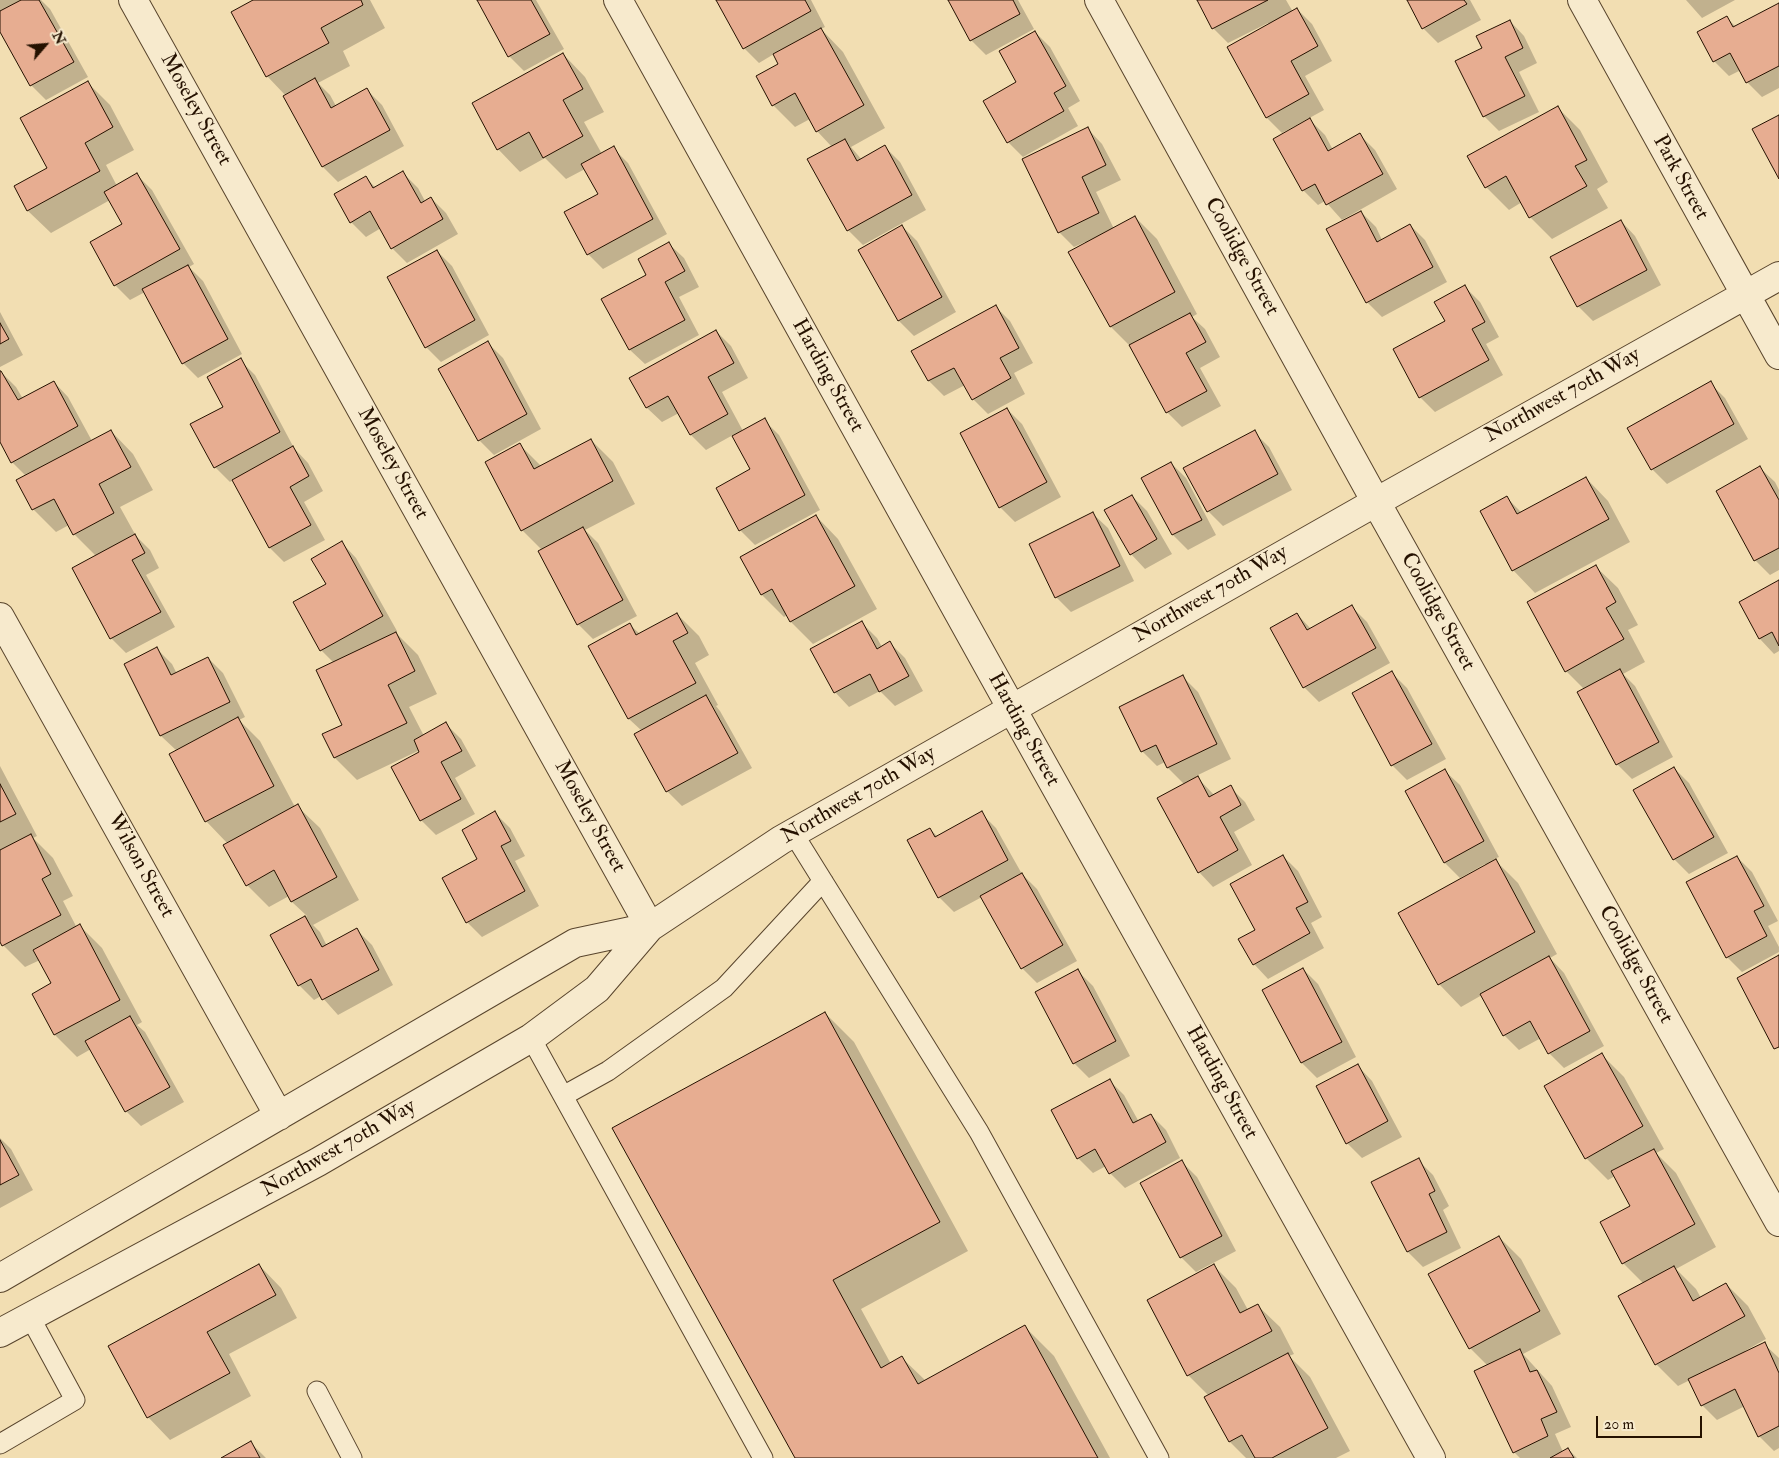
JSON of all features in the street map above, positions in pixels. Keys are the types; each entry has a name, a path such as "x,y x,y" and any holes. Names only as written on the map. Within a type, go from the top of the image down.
{"street":[{"name":"Moseley Street","path":"133,0 650,927"},
{"name":"Harding Street","path":"618,0 1431,1458"},
{"name":"Coolidge Street","path":"1099,0 1376,502 1779,1222"},
{"name":"Park Street","path":"1582,0 1779,355"},
{"name":"Northwest 70th Way","path":"0,1333 318,1162 531,1038 597,989 650,927 793,833 1779,276"},
{"name":"Wilson Street","path":"0,617 279,1116"},
{"name":"Northwest 70th Way","path":"0,1278 575,943 650,927"}],"lane":[{"path":"793,833 979,1132 1159,1458"},
{"path":"563,1096 608,1072 724,988 823,881"},
{"path":"531,1038 763,1458"},
{"path":"0,1444 75,1400 30,1317"},
{"path":"316,1392 352,1458"}],"building":[{"path":"21,0 39,0 74,62 30,86 0,32 0,11"},
{"path":"253,0 361,0 363,5 321,28 329,43 266,77 231,12"},
{"path":"477,0 531,0 550,34 508,57"},
{"path":"716,0 805,0 811,11 743,49"},
{"path":"948,0 1013,0 1020,14 970,41"},
{"path":"1197,0 1268,0 1212,29"},
{"path":"1407,0 1464,0 1467,4 1422,29"},
{"path":"1779,3 1779,66 1746,83 1730,53 1713,62 1697,32 1727,16 1733,27"},
{"path":"1297,8 1318,46 1291,61 1309,94 1266,118 1227,47"},
{"path":"1510,20 1523,48 1505,57 1525,96 1483,117 1455,61 1482,48 1476,36"},
{"path":"821,28 864,105 816,132 795,93 772,106 756,76 778,64 773,54"},
{"path":"1035,31 1066,86 1054,93 1064,111 1007,143 983,101 1016,82 999,51"},
{"path":"563,53 583,89 563,100 583,136 543,158 529,132 497,150 472,103"},
{"path":"315,78 331,108 367,88 390,130 322,167 283,96"},
{"path":"88,81 113,127 85,143 100,171 27,211 14,186 47,168 20,118"},
{"path":"1558,106 1587,160 1575,166 1587,186 1529,218 1506,176 1485,188 1467,156"},
{"path":"1779,115 1779,179 1752,129"},
{"path":"1310,118 1328,151 1360,133 1383,174 1326,205 1315,184 1302,191 1273,139"},
{"path":"1088,127 1106,165 1082,177 1099,213 1058,233 1022,159"},
{"path":"845,139 857,161 885,145 912,195 847,231 807,159"},
{"path":"614,146 653,219 587,255 564,212 598,194 581,164"},
{"path":"403,171 421,203 431,197 443,219 391,249 370,211 350,223 334,194 366,176 373,188"},
{"path":"137,173 180,249 114,286 90,242 122,224 104,192"},
{"path":"1361,211 1377,242 1410,224 1433,267 1366,303 1326,229"},
{"path":"1135,216 1175,292 1110,327 1068,252"},
{"path":"1621,220 1647,270 1577,307 1550,257"},
{"path":"902,225 942,297 898,321 858,250"},
{"path":"669,242 685,271 665,282 685,320 629,350 601,299 646,275 638,259"},
{"path":"437,250 475,320 425,348 387,277"},
{"path":"188,265 228,339 182,364 142,289"},
{"path":"1465,285 1485,322 1472,329 1489,360 1419,398 1393,349 1445,321 1434,302"},
{"path":"996,305 1019,348 1000,358 1011,378 972,400 954,368 928,381 911,351"},
{"path":"1190,313 1206,342 1186,353 1207,391 1166,413 1129,345"},
{"path":"0,323 9,339 0,344"},
{"path":"716,330 734,363 708,377 728,414 690,435 668,396 646,408 629,378"},
{"path":"488,341 527,414 478,441 438,369"},
{"path":"241,358 280,432 214,468 190,424 223,407 207,377"},
{"path":"0,371 18,400 54,381 78,426 11,463 0,442"},
{"path":"1711,381 1734,424 1651,470 1627,428"},
{"path":"1007,408 1047,482 999,508 960,433"},
{"path":"765,418 805,495 739,531 716,488 750,469 732,436"},
{"path":"111,430 131,467 99,484 114,513 73,535 54,499 32,510 16,480"},
{"path":"1255,430 1278,474 1207,512 1183,468"},
{"path":"591,439 613,481 521,531 485,462 520,443 534,469"},
{"path":"293,446 309,476 290,487 311,525 269,548 232,480"},
{"path":"1171,462 1202,520 1172,535 1141,478"},
{"path":"1760,466 1779,500 1779,548 1754,561 1716,491"},
{"path":"1586,477 1609,519 1512,571 1480,511 1507,496 1517,514"},
{"path":"1132,495 1157,539 1130,555 1104,510"},
{"path":"1093,512 1120,566 1055,598 1029,544"},
{"path":"816,515 855,586 790,622 772,589 761,595 740,557"},
{"path":"583,527 623,600 577,625 538,551"},
{"path":"135,534 145,553 132,560 161,612 110,639 72,568"},
{"path":"342,541 383,616 320,651 293,602 326,584 311,559"},
{"path":"1596,565 1616,602 1606,608 1624,639 1565,672 1527,602"},
{"path":"1779,580 1779,646 1772,632 1759,639 1739,602"},
{"path":"1352,605 1376,648 1303,688 1270,628 1297,613 1307,630"},
{"path":"677,613 688,633 673,641 696,683 628,719 588,646 630,623 636,635"},
{"path":"862,621 877,649 890,641 909,676 879,692 870,674 834,693 810,649"},
{"path":"396,632 415,671 388,685 407,723 334,758 322,734 342,725 316,670"},
{"path":"157,647 171,675 208,657 230,702 160,736 124,664"},
{"path":"1620,669 1659,742 1616,765 1577,692"},
{"path":"1392,671 1432,744 1391,766 1352,693"},
{"path":"1183,675 1217,744 1167,768 1156,745 1141,752 1119,707"},
{"path":"706,695 738,753 666,792 634,734"},
{"path":"238,717 274,786 205,822 169,754"},
{"path":"446,722 462,751 441,762 461,799 420,821 391,767 419,752 414,740"},
{"path":"1674,767 1714,837 1673,860 1633,790"},
{"path":"1445,769 1484,841 1444,863 1405,791"},
{"path":"1198,776 1209,797 1231,785 1241,805 1220,817 1238,850 1198,873 1157,798"},
{"path":"0,784 16,814 0,822"},
{"path":"298,804 337,877 291,902 274,870 246,886 223,845"},
{"path":"495,811 511,841 501,846 525,891 466,923 442,878 477,859 462,830"},
{"path":"982,811 1008,860 938,898 907,840 930,828 935,837"},
{"path":"31,834 51,874 42,879 61,915 2,946 0,942 0,850"},
{"path":"1283,855 1308,902 1296,908 1310,933 1253,965 1238,939 1255,930 1230,884"},
{"path":"1737,856 1764,906 1754,911 1767,936 1726,958 1686,882"},
{"path":"1496,859 1535,932 1438,985 1398,913"},
{"path":"1022,873 1063,945 1021,969 980,896"},
{"path":"305,916 322,947 357,928 379,970 322,1000 311,979 298,986 270,935"},
{"path":"80,924 120,1000 54,1035 32,994 51,983 33,950"},
{"path":"1779,955 1779,1047 1774,1049 1737,978"},
{"path":"1549,956 1590,1031 1548,1054 1530,1021 1503,1036 1480,994"},
{"path":"1303,968 1342,1042 1301,1063 1262,990"},
{"path":"1078,969 1116,1041 1073,1064 1035,992"},
{"path":"825,1012 940,1222 833,1280 881,1368 902,1356 918,1384 1025,1325 1098,1458 795,1458 612,1128"},
{"path":"130,1016 170,1087 125,1112 85,1041"},
{"path":"1602,1053 1643,1126 1585,1159 1544,1086"},
{"path":"1358,1064 1388,1121 1346,1144 1316,1086"},
{"path":"1110,1079 1133,1123 1151,1114 1166,1142 1109,1174 1095,1149 1077,1159 1051,1110"},
{"path":"0,1140 19,1175 0,1185"},
{"path":"1654,1149 1695,1224 1622,1264 1600,1222 1630,1206 1611,1171"},
{"path":"1419,1158 1435,1191 1429,1194 1447,1232 1407,1252 1371,1182"},
{"path":"1182,1160 1222,1236 1180,1258 1140,1183"},
{"path":"1499,1236 1540,1311 1469,1349 1428,1274"},
{"path":"259,1264 276,1295 207,1332 230,1373 147,1418 108,1346"},
{"path":"1214,1264 1240,1313 1258,1304 1272,1331 1187,1376 1147,1300"},
{"path":"1674,1266 1693,1301 1726,1283 1745,1316 1655,1365 1618,1296"},
{"path":"1765,1342 1779,1373 1779,1426 1758,1437 1735,1389 1701,1406 1688,1379"},
{"path":"1520,1349 1530,1372 1537,1370 1557,1412 1541,1419 1548,1436 1513,1453 1474,1371"},
{"path":"1288,1353 1328,1428 1272,1458 1255,1458 1242,1435 1229,1442 1204,1397"},
{"path":"251,1441 260,1458 221,1458"},
{"path":"1568,1448 1574,1458 1550,1458"}]}
